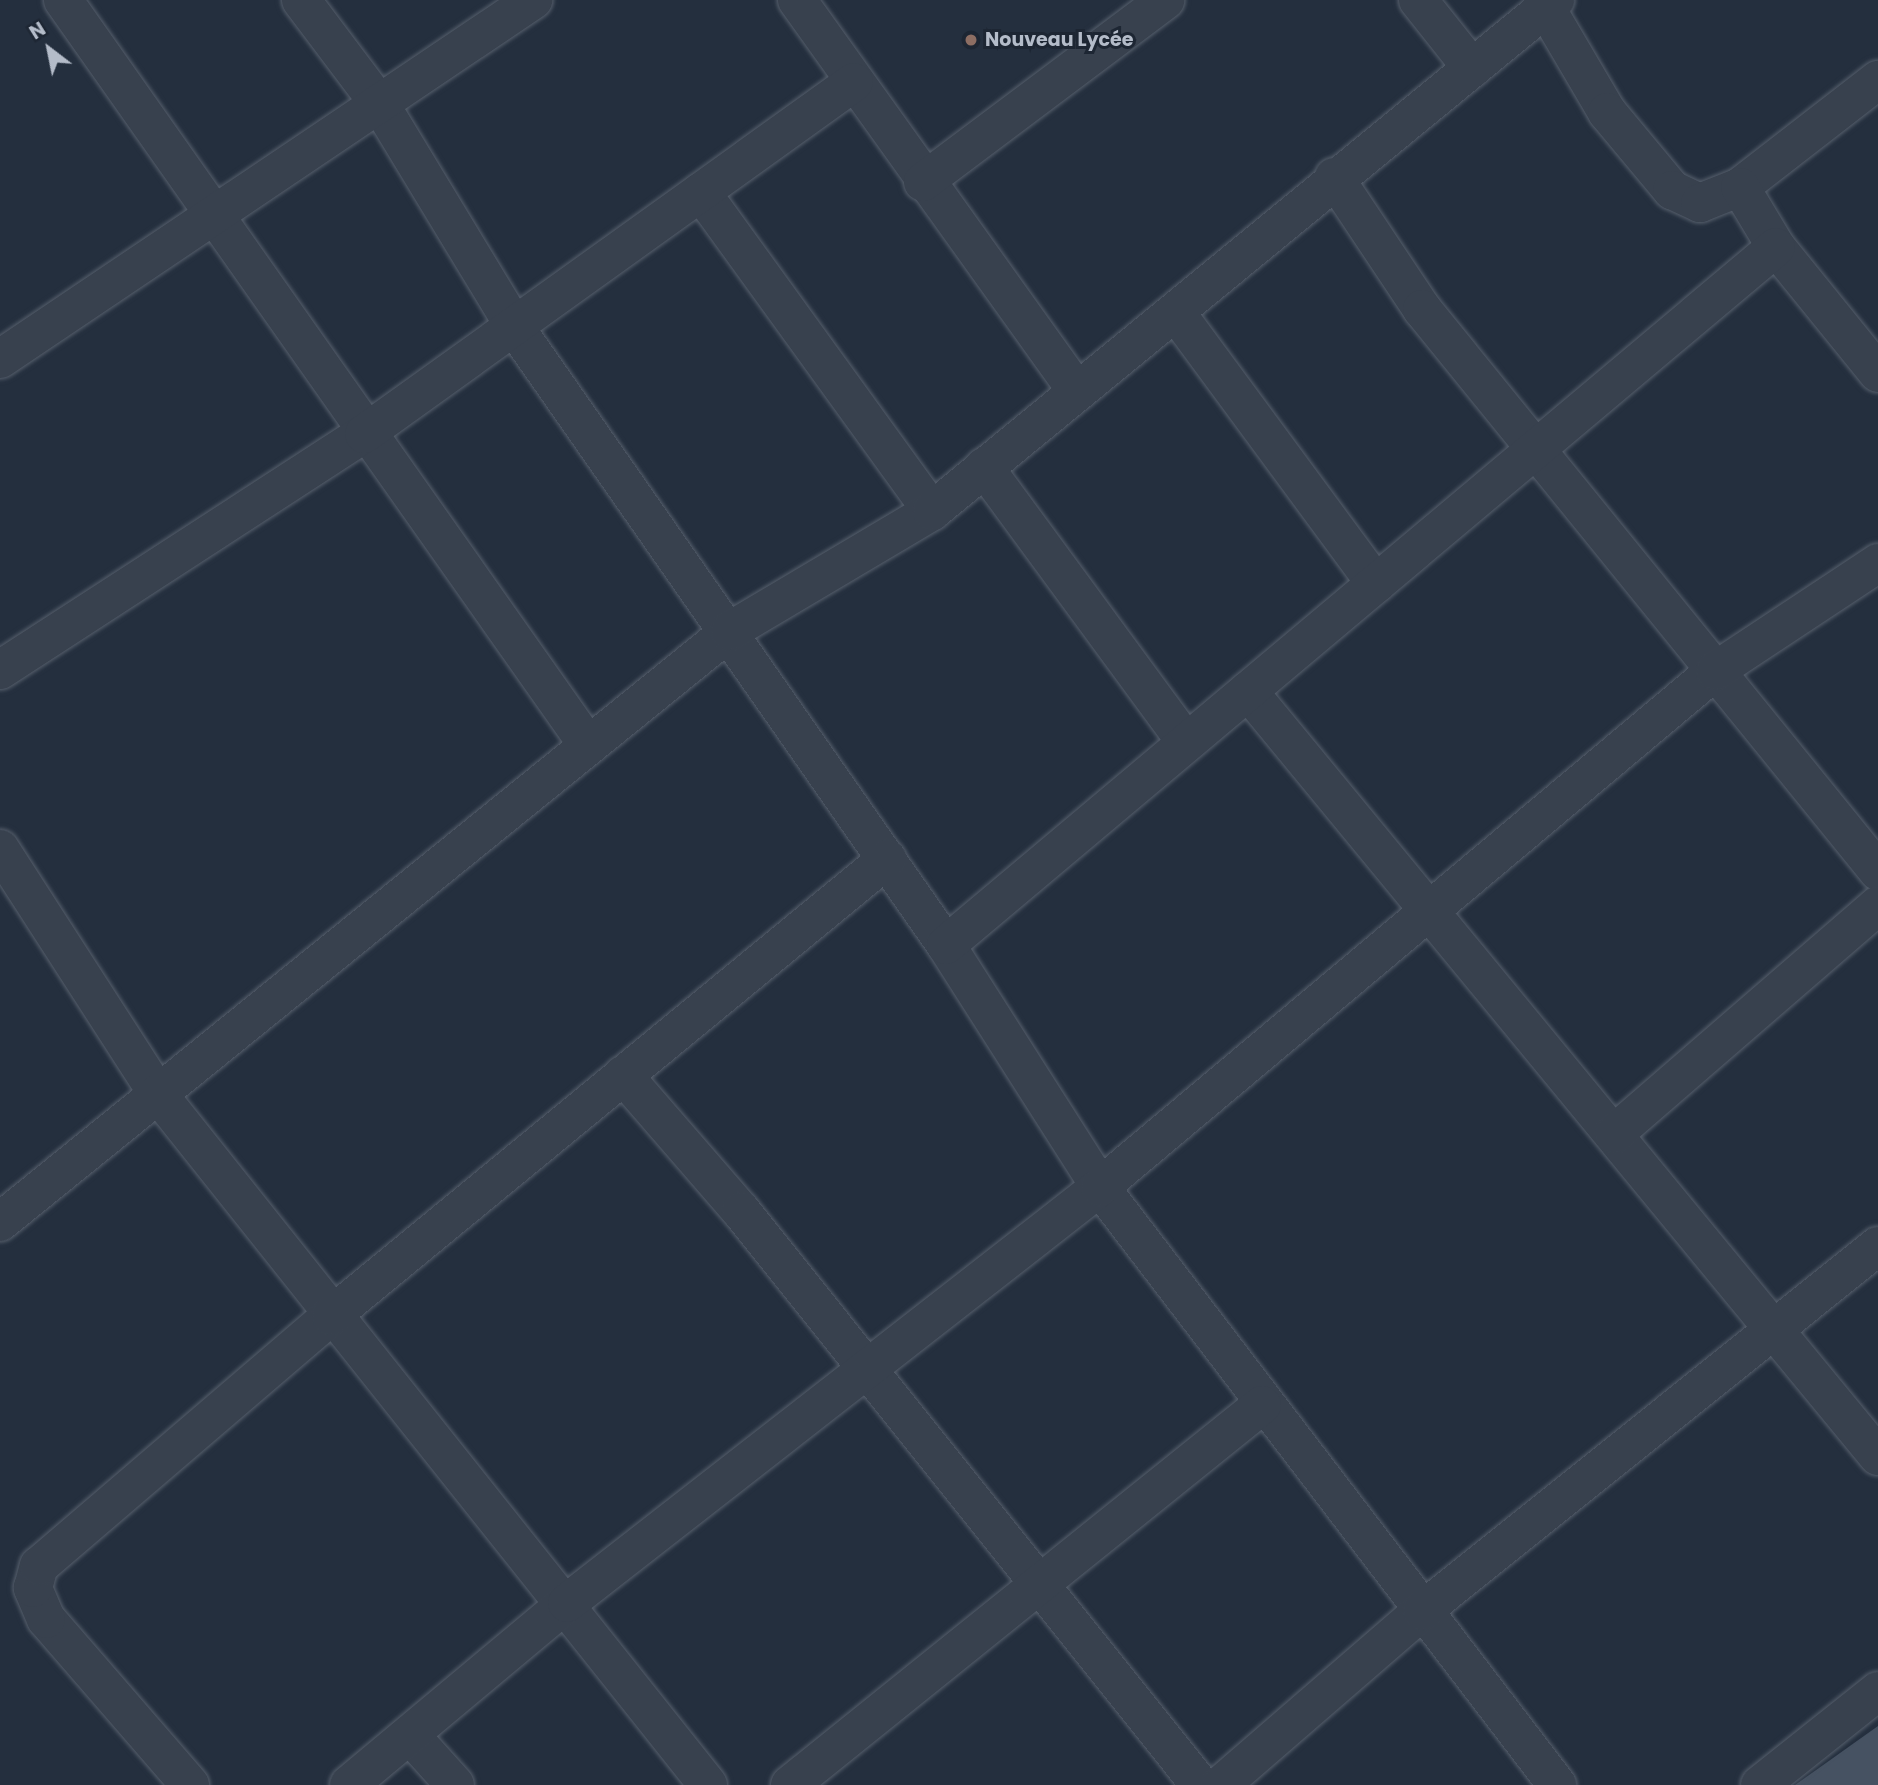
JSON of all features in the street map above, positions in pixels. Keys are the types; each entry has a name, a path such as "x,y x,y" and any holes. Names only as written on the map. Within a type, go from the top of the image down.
{"street":[{"path":"63,0 364,434 588,745"},
{"path":"301,0 381,106 514,326 730,631 946,945 1100,1188 1262,1405 1558,1785"},
{"path":"0,359 381,106 533,0"},
{"path":"797,0 923,182 1076,389"},
{"path":"923,182 1166,0"},
{"path":"1418,0 1472,68"},
{"path":"0,1222 730,631 932,511 1076,389 1177,314 1334,177 1551,4 1608,112 1672,190 1700,203 1740,187 1878,80"},
{"path":"0,670 364,434 854,82"},
{"path":"1334,177 1422,309 1535,452 1878,871"},
{"path":"1740,187 1776,247 1878,373"},
{"path":"701,192 932,511"},
{"path":"946,945 1776,247"},
{"path":"1177,314 1376,584"},
{"path":"984,467 1186,742"},
{"path":"349,1785 567,1603 1100,1188 1715,671 1878,563"},
{"path":"1248,691 1614,1134 1769,1331 1878,1456"},
{"path":"0,849 158,1094 331,1316 567,1603 708,1785"},
{"path":"190,1785 46,1619 33,1588 39,1566 331,1316 887,859"},
{"path":"1614,1134 1878,905"},
{"path":"623,1076 741,1210 865,1371 1200,1785"},
{"path":"1221,1785 1422,1611 1878,1246"},
{"path":"790,1785 1262,1405"},
{"path":"1760,1785 1877,1693"},
{"path":"410,1735 455,1785"}],"building":[{"path":"1878,1726 1878,1785 1795,1785"}],"place":[{"name":"Nouveau Lycée","path":"971,40"}]}
